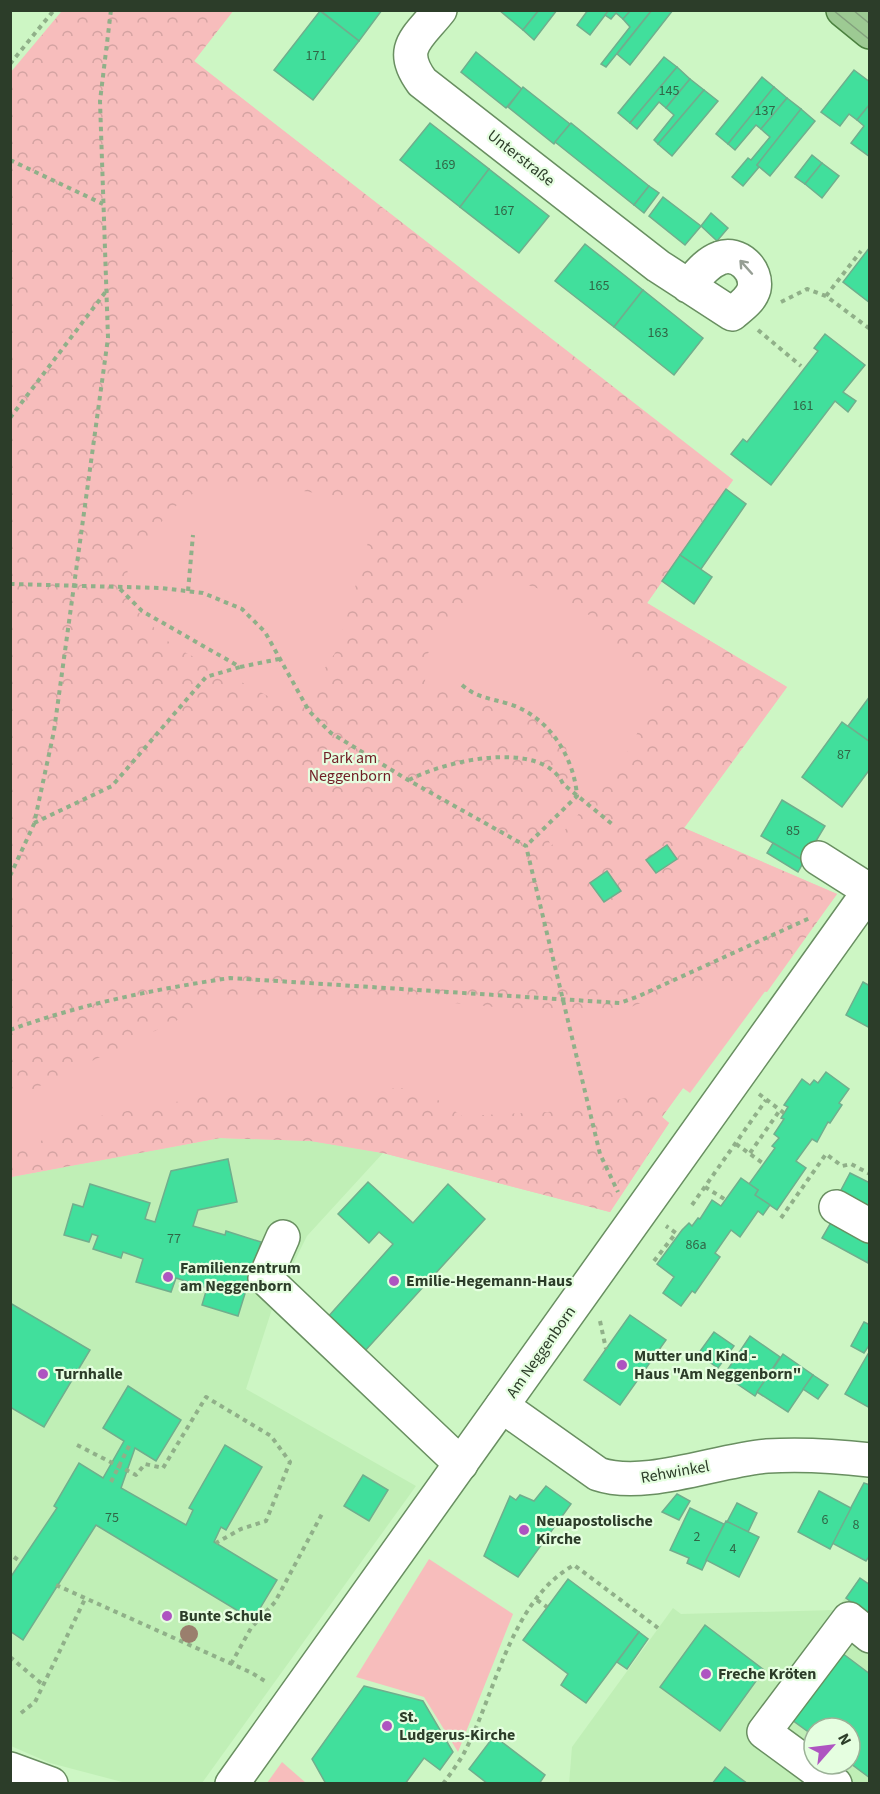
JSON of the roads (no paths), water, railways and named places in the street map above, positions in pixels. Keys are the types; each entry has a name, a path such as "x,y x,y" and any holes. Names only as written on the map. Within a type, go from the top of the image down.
{"street":[{"name":"Unterstraße","path":"440,10 413,44 409,56 412,68 422,82 658,266 688,286 745,318 746,302 753,290 754,276 747,264 735,257 721,257 709,264 688,286"},
{"path":"818,858 869,891"},
{"name":"Am Neggenborn","path":"232,1784 869,891"},
{"path":"836,1207 870,1226"},
{"path":"283,1237 265,1278 461,1464"},
{"name":"Rehwinkel","path":"502,1406 598,1474 613,1479 641,1479 767,1456 836,1456 870,1460"},
{"path":"835,1784 764,1732 849,1619 870,1636"},
{"path":"10,1769 51,1784"}],"tram line":[{"path":"833,10 870,40"},
{"path":"853,10 870,24"}],"place":[{"name":"Familienzentrum am Neggenborn","path":"168,1277"},
{"name":"Emilie-Hegemann-Haus","path":"394,1281"},
{"name":"Mutter und Kind - Haus \"Am Neggenborn\"","path":"622,1365"},
{"name":"Turnhalle","path":"43,1374"},
{"name":"Neuapostolische Kirche","path":"524,1530"},
{"name":"Bunte Schule","path":"167,1616"},
{"name":"Freche Kröten","path":"706,1674"},
{"name":"St. Ludgerus-Kirche","path":"387,1726"}],"park label":[{"name":"Park am Neggenborn","path":"350,767"}]}
